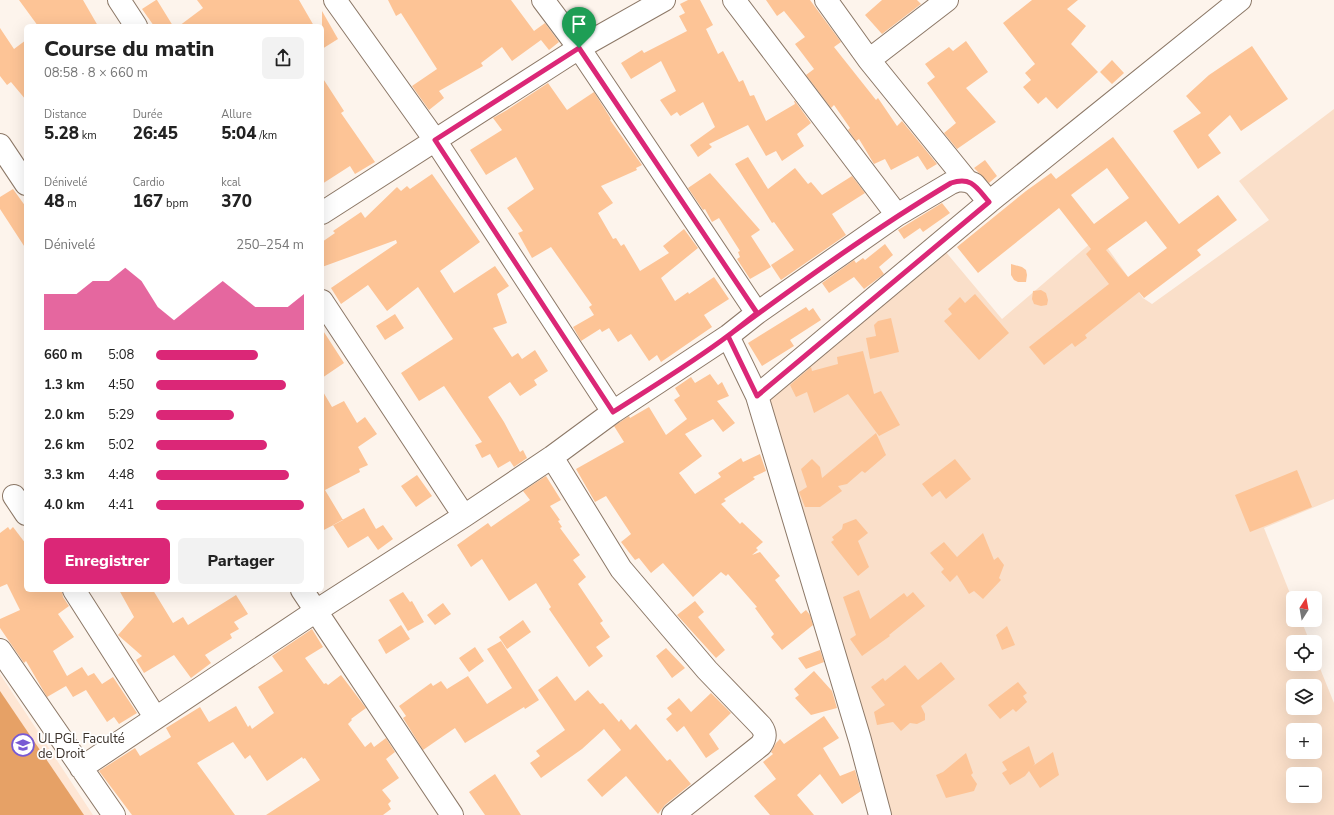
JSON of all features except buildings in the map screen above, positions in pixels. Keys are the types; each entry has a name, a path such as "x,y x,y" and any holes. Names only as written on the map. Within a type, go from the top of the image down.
{"street":[{"path":"119,0 135,24"},
{"path":"335,0 435,140 613,412"},
{"path":"543,0 579,48 757,313"},
{"path":"324,211 579,48 664,0"},
{"path":"734,0 897,215"},
{"path":"826,0 869,60 967,181"},
{"path":"869,60 947,0"},
{"path":"757,396 989,202 1240,0"},
{"path":"0,145 24,181"},
{"path":"81,768 155,717 552,457 613,412 728,336 757,313 897,215 951,183 959,180 974,184 989,202"},
{"path":"324,305 464,516"},
{"path":"728,336 757,396 860,740 880,815"},
{"path":"552,457 621,569 674,633 765,731 765,738 761,745 673,815"},
{"path":"14,496 24,511"},
{"path":"75,592 155,717"},
{"path":"303,592 452,815"},
{"path":"0,650 114,815"}],"shaded area":[{"path":"1334,109 1334,499 1264,528 1289,591 1286,591 1286,627 1304,627 1307,635 1286,635 1286,671 1321,671 1334,703 1334,815 892,815 767,399 945,251 1002,319 1099,236 1143,298 1152,304 1269,220 1239,181"},
{"name":"ULPGL Faculté de Droit","path":"0,674 93,815 0,815"},
{"name":"ULPGL Faculté de Droit","path":"0,691 84,815 0,815"}],"place":[{"name":"ULPGL Faculté de Droit","path":"23,745"}],"route":[{"path":"579,48 435,140 613,412 728,336 757,313 897,215 951,183 959,180 974,184 989,202 757,396 728,336 757,313 579,48"}]}
